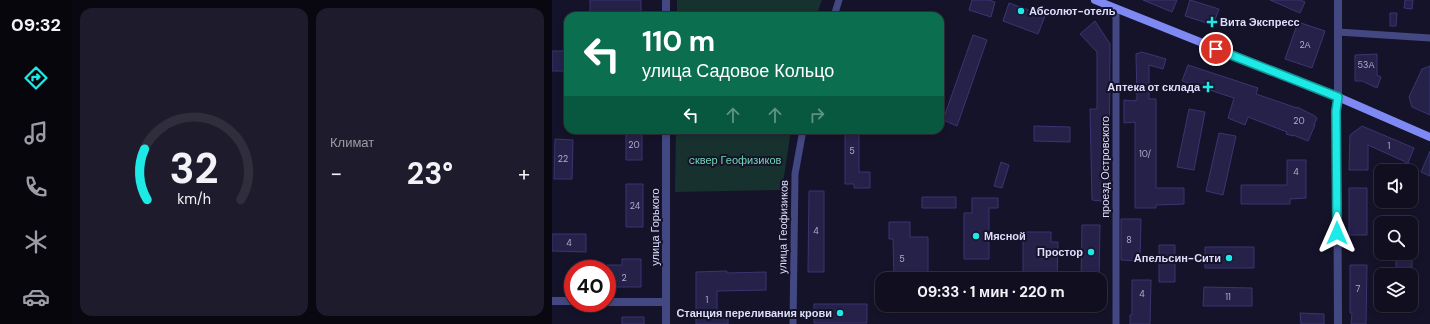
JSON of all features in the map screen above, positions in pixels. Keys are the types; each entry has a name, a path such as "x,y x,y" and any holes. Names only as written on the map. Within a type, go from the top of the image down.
{"main road":[{"path":"1095,0 1338,97 1430,137"}],"street":[{"path":"666,0 666,12"},
{"path":"835,12 839,0"},
{"path":"1338,0 1338,97 1336,111 1338,324"},
{"name":"проезд Островского","path":"1116,9 1116,324"},
{"path":"1338,32 1430,38"},
{"name":"улица Горького","path":"666,134 666,324"},
{"name":"улица Геофизиков","path":"793,324 795,174 801,134"},
{"path":"552,301 564,301"},
{"path":"616,302 666,302"}],"green space":[{"path":"677,0 822,0 818,12 677,12"},
{"name":"cквер Геофизиков","path":"676,134 790,134 782,190 675,192"}],"building":[{"path":"590,0 641,0 641,12 590,12"},
{"path":"972,0 989,0 995,2 991,17 969,10"},
{"path":"1143,0 1177,0 1172,12"},
{"path":"1190,0 1219,9 1213,25 1185,16"},
{"path":"1270,0 1300,0 1305,2 1300,13"},
{"path":"1405,0 1413,0 1412,9 1404,8"},
{"path":"1009,3 1045,16 1038,34 1003,21"},
{"path":"1390,13 1397,13 1396,26 1390,26"},
{"path":"1095,21 1110,44 1109,202 1092,200 1090,109 1097,109 1097,52 1080,34"},
{"path":"1298,22 1325,31 1312,68 1285,59"},
{"path":"973,35 987,40 957,126 944,120"},
{"path":"552,51 564,51 564,71 552,71"},
{"path":"1142,52 1166,59 1163,69 1149,65 1149,99 1156,99 1156,188 1184,188 1184,204 1156,205 1156,208 1135,208 1135,122 1124,123 1124,100 1137,100 1136,54"},
{"path":"1377,54 1377,75 1381,77 1377,88 1362,81 1355,81 1355,55"},
{"path":"1188,65 1258,88 1256,94 1297,107 1315,116 1317,118 1308,141 1286,134 1287,132 1248,117 1245,125 1228,118 1234,98 1182,81"},
{"path":"1430,66 1430,115 1412,107 1409,97 1422,69"},
{"path":"1189,109 1205,112 1194,170 1177,167"},
{"path":"1034,126 1070,127 1070,142 1034,141"},
{"path":"1362,126 1414,148 1408,163 1368,145 1368,170 1349,170 1350,135"},
{"path":"1219,133 1236,136 1223,195 1206,191"},
{"path":"626,134 642,134 642,160 626,160"},
{"path":"845,134 859,134 859,172 870,172 870,188 854,188 854,184 845,184"},
{"path":"555,139 573,140 572,179 554,179"},
{"path":"1430,151 1430,176 1421,172"},
{"path":"1287,160 1306,160 1306,198 1290,199 1290,204 1241,204 1241,185 1287,185"},
{"path":"1001,162 1009,165 1002,188 994,186"},
{"path":"626,184 643,184 643,227 626,227"},
{"path":"1349,188 1367,188 1367,235 1349,235"},
{"path":"809,191 824,191 824,272 808,272"},
{"path":"922,197 956,197 956,208 922,208"},
{"name":"Мясной","path":"972,198 998,198 998,208 989,208 989,259 964,259 964,213 972,213"},
{"path":"1121,219 1141,219 1140,261 1121,260"},
{"path":"889,222 910,222 910,237 928,237 928,272 894,272 893,239 889,239"},
{"name":"Простор","path":"1082,225 1100,225 1099,272 1081,272"},
{"path":"1023,232 1051,232 1051,242 1058,242 1057,272 1023,272"},
{"path":"552,234 586,234 586,252 552,251"},
{"path":"1159,245 1175,245 1175,282 1159,282"},
{"name":"Апельсин-Сити","path":"1205,247 1254,247 1254,268 1205,268"},
{"path":"622,259 641,259 641,287 616,287 616,265 622,265"},
{"path":"1396,260 1412,260 1412,268 1396,268"},
{"path":"1350,265 1367,265 1366,324 1351,324"},
{"path":"727,271 727,273 766,272 766,290 717,291 717,312 728,312 728,324 696,324 696,272"},
{"path":"1132,280 1151,280 1150,324 1130,324 1130,315 1132,315"},
{"path":"1204,287 1252,288 1252,306 1203,306"},
{"name":"Станция переливания крови","path":"814,304 867,304 867,323 814,323"},
{"path":"1300,313 1324,314 1324,324 1301,324"},
{"path":"622,317 644,317 644,324 622,324"}],"place":[{"name":"Абсолют-отель","path":"1021,11"},
{"name":"Вита Экспресс","path":"1212,22"},
{"name":"Аптека от склада","path":"1208,87"},
{"name":"Мясной","path":"976,236"},
{"name":"Простор","path":"1091,252"},
{"name":"Апельсин-Сити","path":"1229,258"},
{"name":"Станция переливания крови","path":"840,313"}],"route":[{"path":"1216,49 1338,97 1336,111 1337,233"}]}
